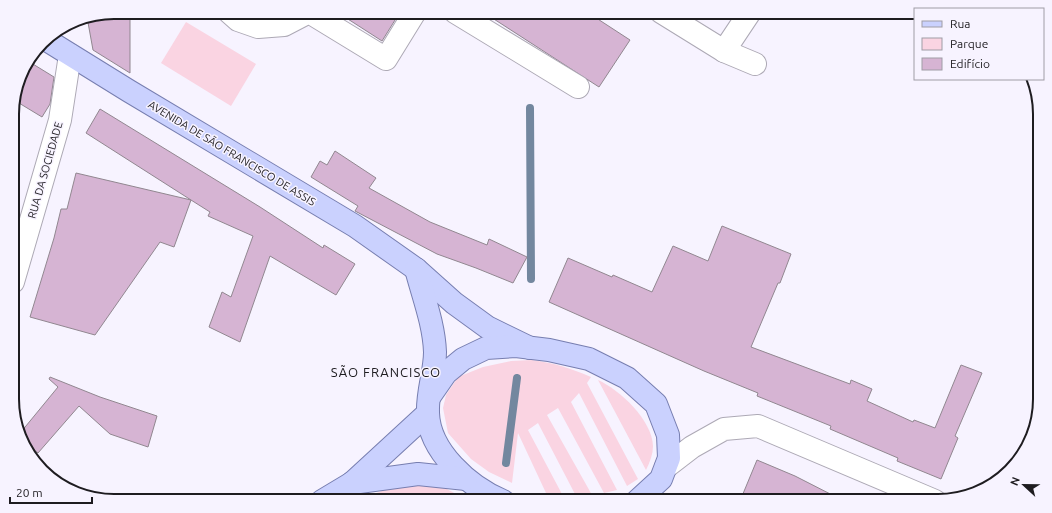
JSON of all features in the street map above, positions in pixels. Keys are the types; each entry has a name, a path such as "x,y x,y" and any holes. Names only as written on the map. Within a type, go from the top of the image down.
{"main road":[{"name":"AVENIDA DE SÃO FRANCISCO DE ASSIS","path":"51,43 355,226 416,269 454,303 487,327 530,348"},
{"path":"416,269 430,320 435,353 429,404 432,435 444,456 466,479 491,494"},
{"name":"AVENIDA DE SÃO FRANCISCO DE ASSIS","path":"352,483 429,404 446,372 463,359 486,348 516,346 550,350 590,359 627,378 656,404 668,435 669,458 661,480 649,494"},
{"path":"334,494 352,483 418,474 466,479"}],"street":[{"path":"237,19 258,27 284,25 296,19"},
{"path":"320,19 386,59 411,19"},
{"path":"465,19 578,88"},
{"path":"672,19 724,51 755,64"},
{"path":"724,51 745,19"},
{"name":"RUA DA SOCIEDADE","path":"19,261 60,120 70,55"},
{"name":"AVENIDA DE SÃO FRANCISCO DE ASSIS","path":"666,467 692,447 724,429 758,426 918,494"}],"green space":[{"path":"186,22 256,64 231,106 161,63"},
{"path":"532,360 548,363 562,366 591,377 587,383 638,479 627,486 579,393 571,402 617,490 604,493 558,408 547,415 591,494 575,494 538,423 528,430 562,494 546,493 518,433 512,483 489,472 471,459 448,433 443,408 446,395 458,377 483,367 511,361"},
{"path":"598,380 625,398 641,416 647,426 653,446 651,458 646,470"},
{"path":"420,483 445,488 456,494 374,494 393,486"}],"building":[{"path":"108,19 130,19 130,73 93,50 88,23"},
{"path":"348,19 396,19 382,41"},
{"path":"494,19 598,19 630,40 599,87"},
{"path":"33,64 54,77 50,104 42,117 20,103 22,89"},
{"path":"100,109 260,207 323,248 324,245 355,264 336,295 270,256 240,342 209,327 222,292 231,297 253,236 208,216 210,212 86,133"},
{"path":"335,151 376,178 369,188 430,222 487,245 489,239 527,257 513,283 437,254 355,211 358,206 311,177 320,161 327,165"},
{"path":"76,173 191,200 174,247 160,242 95,335 30,317 54,238 61,209 67,209"},
{"path":"722,226 791,254 780,283 778,283 751,347 850,384 851,380 872,389 867,401 913,422 914,420 935,428 961,365 982,373 955,436 958,438 941,479 897,461 898,458 830,429 831,426 757,396 758,393 704,371 549,302 568,258 652,292 673,246 708,261"},
{"path":"50,377 100,397 157,416 148,447 110,434 79,406 38,453 34,449 24,429 58,387 49,379"},
{"path":"757,460 795,476 830,494 743,494"}],"waterway":[{"path":"530,108 531,279"},
{"path":"506,463 517,378"}],"district":[{"name":"SÃO FRANCISCO","path":"386,372"}]}
